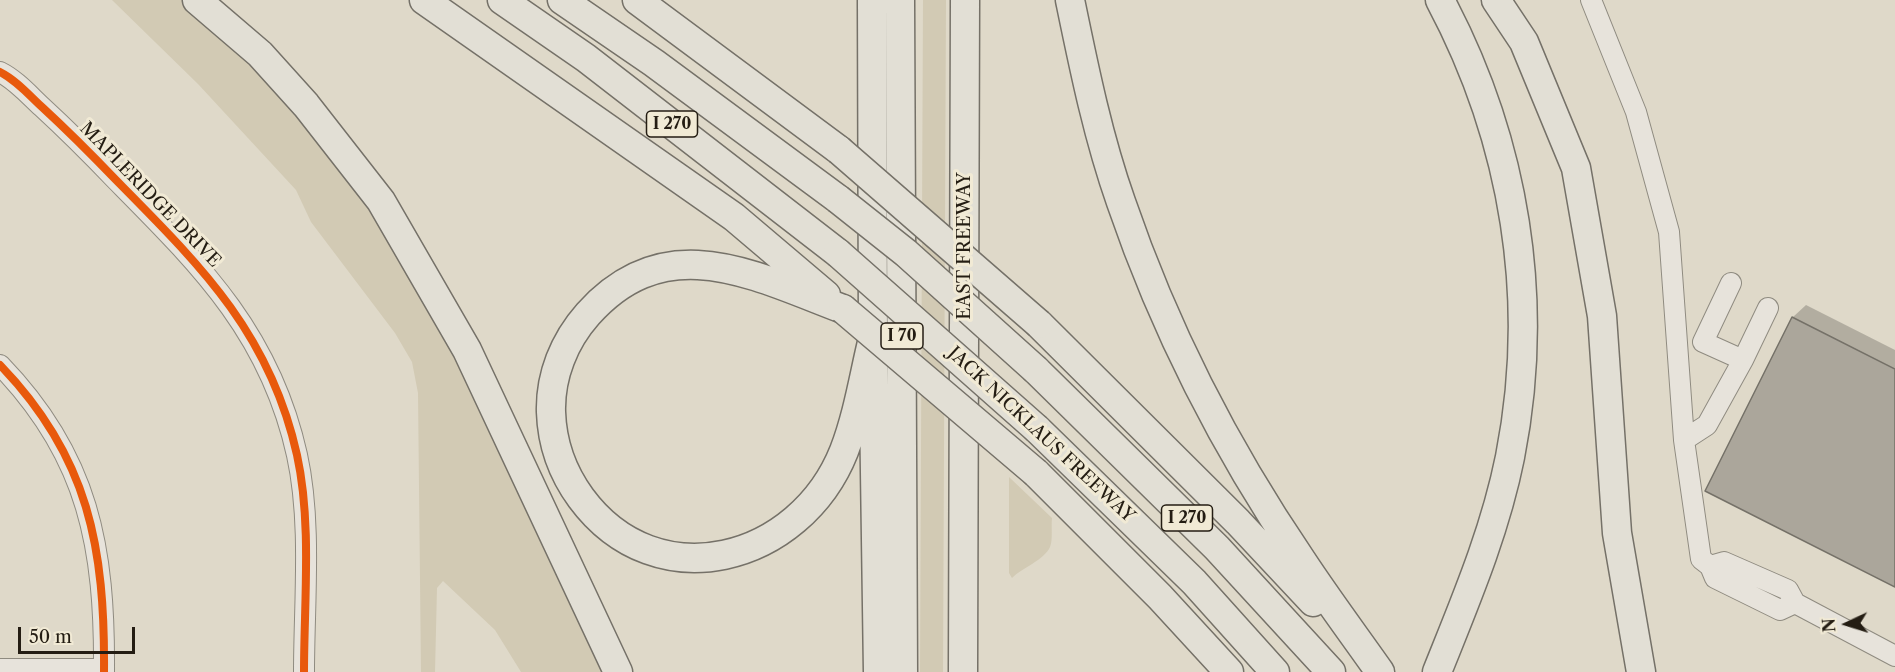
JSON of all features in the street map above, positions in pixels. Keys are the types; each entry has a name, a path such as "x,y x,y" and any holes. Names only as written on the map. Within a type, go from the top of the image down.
{"highway":[{"path":"196,0 260,54 306,105 381,201 467,350 618,672"},
{"path":"424,0 734,217 1036,473 1152,590 1229,672"},
{"name":"JACK NICKLAUS FREEWAY","path":"502,0 586,57 838,254 938,339 1037,429 1194,582 1275,672"},
{"name":"I 270","path":"562,0 654,63 838,199 914,261 1036,370 1218,548 1331,672"},
{"path":"637,0 839,150 897,198 1039,324 1238,522 1379,672"},
{"path":"646,0 673,26"},
{"path":"872,0 873,338 878,672"},
{"name":"I 70","path":"900,0 903,672"},
{"name":"EAST FREEWAY","path":"963,672 965,0"},
{"path":"1070,0 1090,94 1120,201 1168,321 1230,444 1301,560 1379,672"},
{"path":"1437,672 1485,548 1504,481 1516,422 1522,360 1523,315 1521,269 1513,204 1498,140 1475,72 1440,0"},
{"path":"1496,0 1524,42 1576,168 1602,316 1617,533 1641,672"},
{"path":"843,309 745,271 706,264 671,265 653,269 615,288 595,306 573,332 563,351 552,389 551,424 555,448 563,470 574,488 606,526 634,543 662,554 697,558 725,556 772,538 802,516 830,477 844,450 873,338"}],"street":[{"path":"1591,0 1636,112 1669,232 1684,440 1701,559 1710,566 1715,578 1780,610 1795,603 1895,656"},
{"name":"MAPLERIDGE DRIVE","path":"0,72 18,85 75,138 198,262 260,349 297,455 302,489 304,672"},
{"path":"1731,283 1703,342 1743,360"},
{"path":"1684,440 1707,425 1743,360 1768,308"},
{"path":"0,365 48,425 79,483 89,516 100,571 104,614 104,671 0,669"}],"shaded area":[{"path":"112,0 189,0 332,150 423,288 603,672 521,672 495,630 443,581 437,588 435,672 421,672 418,393 412,362 395,333 311,222 296,190 198,84"},
{"path":"923,0 946,0 943,672 920,672"},
{"path":"1009,477 1052,518 1051,541 1047,552 1012,578 1009,573"}],"building":[{"path":"1792,317 1895,369 1895,587 1705,491"}],"cycle path":[{"path":"0,72 17,83 98,161 203,272 250,337 269,373 285,412 302,481 306,535 304,672"},
{"path":"0,365 30,400 54,434 72,470 86,506 101,585 104,672"}]}
